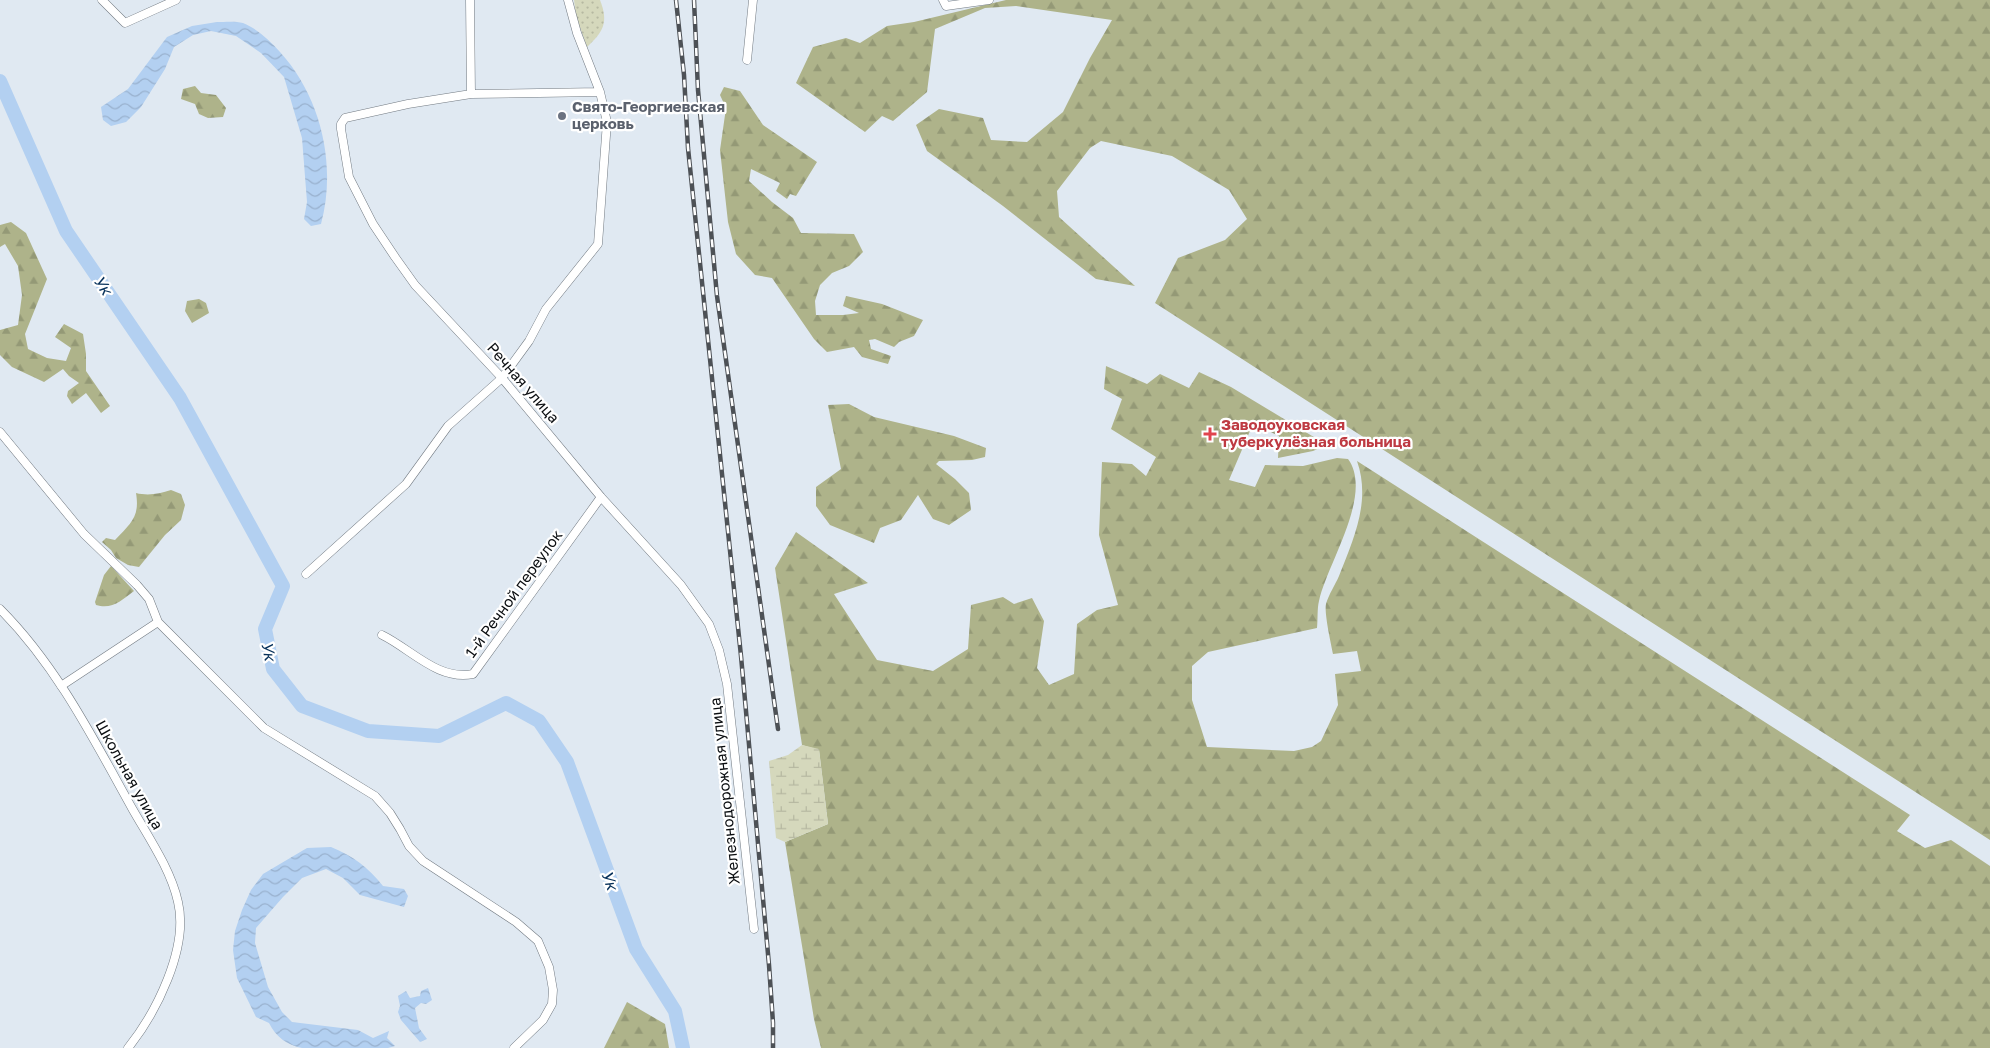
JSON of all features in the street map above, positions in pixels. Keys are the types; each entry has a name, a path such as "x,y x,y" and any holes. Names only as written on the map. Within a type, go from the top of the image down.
{"street":[{"path":"102,0 125,23 176,0"},
{"path":"470,0 471,94 600,92"},
{"path":"306,574 406,484 448,426 502,378 529,341 546,309 598,244 607,122 600,92 577,33 568,0"},
{"path":"747,60 753,0"},
{"path":"943,0 946,6 989,0"},
{"name":"Речная улица","path":"471,94 408,104 346,118 341,124 341,129 349,177 373,224 415,284 502,378 601,497 681,585 709,624 719,650"},
{"path":"0,432 84,534 137,585 149,600 158,622 264,728 375,796 400,828 408,846 422,861 516,922 538,941 549,967 553,990 552,1004 543,1020 514,1048"},
{"name":"1-й Речной переулок","path":"382,635 421,661 452,675 473,674 601,497"},
{"name":"Школьная улица","path":"0,609 35,648 93,738 163,864 178,902 179,940 169,976 143,1029 128,1048"},
{"path":"61,686 158,622"},
{"name":"Железнодорожная улица","path":"719,650 727,684 754,929"}],"green space":[{"path":"574,0 600,0 603,8 604,21 601,32 587,47 576,16"},
{"path":"1006,0 1990,0 1990,840 1155,303 1178,258 1225,240 1247,219 1229,190 1172,156 1101,141 1090,148 1057,191 1059,217 1135,286 1096,279 1003,206 927,151 916,125 939,109 983,118 991,140 1027,142 1063,112 1090,58 1112,20 1016,6 985,8 935,29 927,92 893,121 882,116 865,132 796,83 813,47 846,38 860,43 887,26 914,22"},
{"path":"195,86 201,93 216,95 226,108 223,117 208,118 199,114 195,104 181,99 183,89"},
{"path":"724,87 740,91 763,125 817,162 796,196 790,194 787,199 776,191 780,183 751,169 749,181 793,218 801,233 854,234 863,252 849,266 832,273 820,285 815,301 816,315 859,313 843,306 846,296 882,304 923,320 914,336 899,342 894,347 875,339 869,340 871,349 891,356 888,364 862,357 854,347 827,352 814,339 772,278 755,275 736,254 728,222 720,150 726,108 720,95"},
{"path":"11,222 26,233 47,279 25,334 28,349 47,358 66,361 71,348 55,337 64,324 83,334 86,371 110,406 101,413 86,393 72,404 67,396 68,391 79,383 63,369 44,382 12,367 0,355 0,330 18,325 22,295 18,266 5,244 0,247 0,225"},
{"path":"199,299 206,303 209,313 192,323 185,311 187,301"},
{"path":"1106,366 1147,384 1160,374 1189,388 1199,372 1231,387 1327,445 1313,451 1278,458 1279,436 1253,424 1229,480 1255,487 1265,465 1303,466 1337,458 1348,459 1355,474 1356,491 1352,510 1319,601 1317,628 1208,652 1192,666 1192,700 1207,747 1294,751 1312,747 1321,741 1338,705 1335,674 1361,671 1357,651 1333,654 1326,608 1327,600 1339,576 1359,519 1362,490 1357,461 1910,815 1897,831 1925,848 1951,840 1990,866 1990,1048 821,1048 814,1019 785,842 828,824 819,750 802,745 775,568 796,532 868,583 834,594 877,660 933,671 968,649 971,605 1003,597 1014,604 1032,598 1044,621 1037,668 1049,685 1074,674 1077,624 1097,610 1118,605 1099,535 1102,462 1132,464 1146,476 1156,457 1111,429 1122,399 1104,389"},
{"path":"849,404 874,417 954,436 986,448 985,457 972,460 939,461 936,464 969,493 971,510 949,525 933,519 918,495 901,520 880,528 874,543 830,525 816,506 816,487 841,469 828,405"},
{"path":"171,490 181,494 185,505 181,520 165,535 139,567 128,565 116,558 111,550 102,542 106,538 115,540 130,524 137,508 136,493 154,494"},
{"path":"111,566 134,591 112,605 96,605 95,602 104,575"},
{"path":"802,745 819,749 828,824 785,842 776,838 769,761 788,755"},
{"path":"627,1002 665,1024 669,1048 604,1048"}],"water":[{"path":"217,22 243,23 259,32 280,52 306,90 322,133 326,156 326,202 321,224 311,226 304,219 307,202 302,138 284,77 261,53 236,36 211,31 193,35 174,47 165,69 141,107 126,122 111,126 103,120 101,107 128,89 167,37 192,26"},
{"path":"331,847 360,863 383,886 404,889 408,896 404,907 360,895 343,878 326,869 302,878 256,928 255,943 268,987 282,1012 292,1022 358,1030 373,1038 389,1031 387,1038 395,1046 388,1048 302,1048 292,1045 283,1040 269,1023 256,1017 237,978 233,950 235,931 251,890 263,874 307,848"},
{"path":"428,988 432,1000 426,1004 421,1003 415,1008 419,1028 427,1039 420,1042 401,1020 398,1012 400,1006 398,996 406,991 410,998 420,996 421,991"}],"waterway":[{"name":"Ук","path":"0,81 66,231 180,398 283,586 265,629 273,669 302,706 368,731 439,736 506,703 539,721 567,762 636,949 675,1011 683,1048"}],"railway":[{"path":"676,0 684,75 688,148 741,656 769,965 773,1048"},
{"path":"694,0 698,90 717,296 778,729"}],"place":[{"name":"Свято-Георгиевская церковь","path":"562,116"},
{"name":"Заводоуковская туберкулёзная больница","path":"1210,434"}]}
